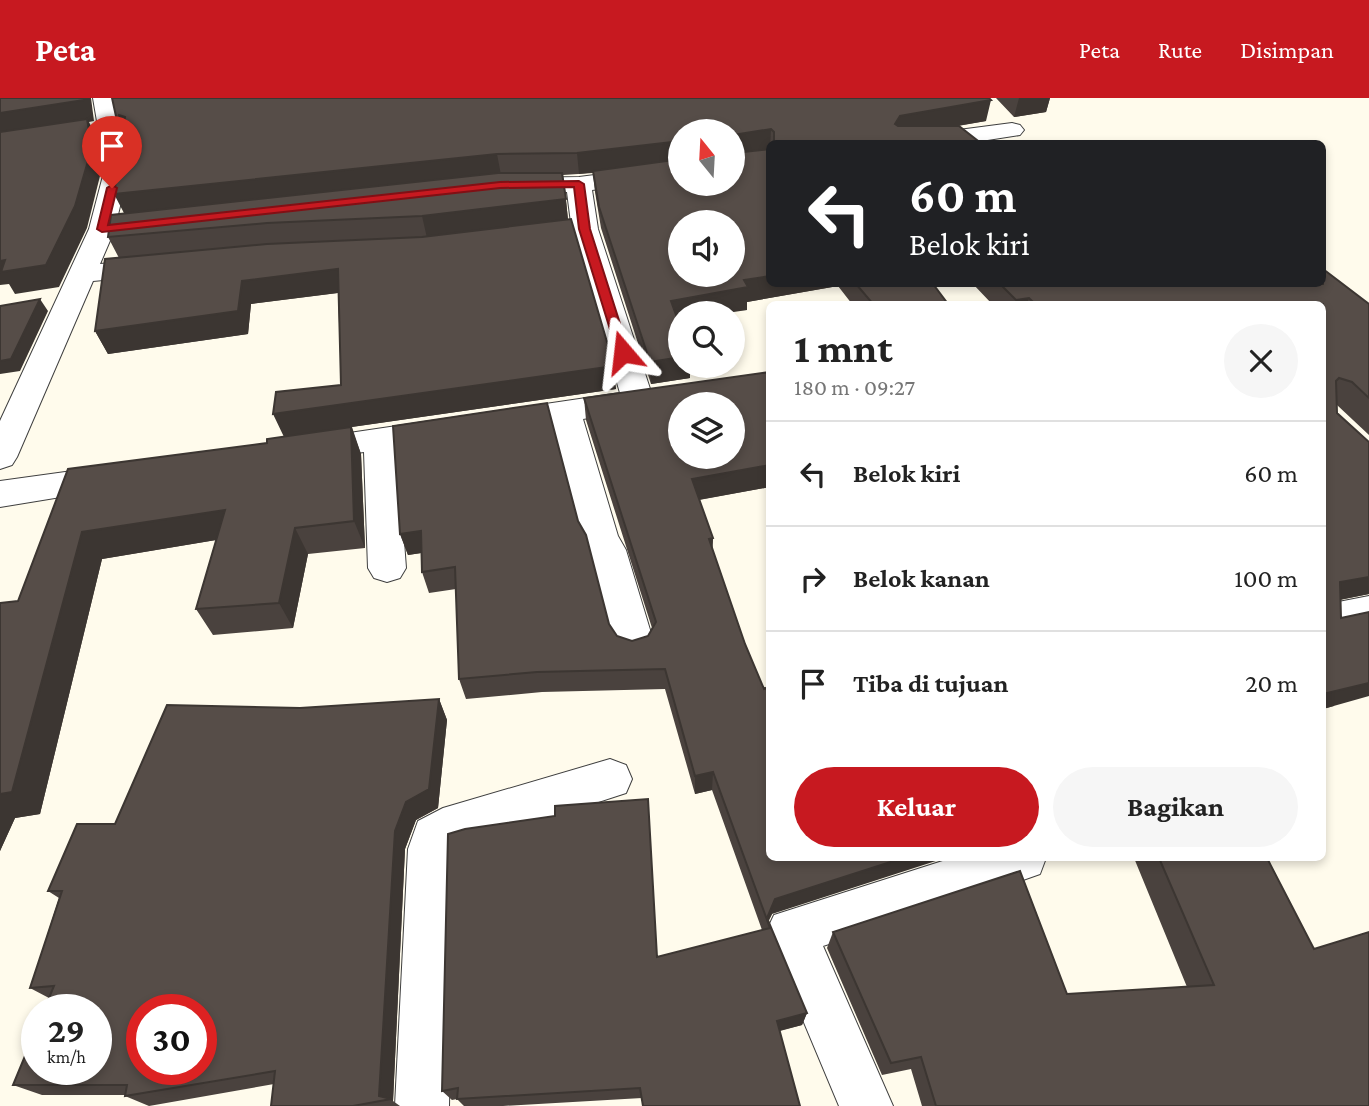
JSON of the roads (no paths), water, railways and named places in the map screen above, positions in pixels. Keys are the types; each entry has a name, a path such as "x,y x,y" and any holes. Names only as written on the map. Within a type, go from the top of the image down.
{"street":[{"path":"0,457 102,229 117,168 108,114"},
{"path":"933,140 1011,129"},
{"path":"487,187 540,183 579,184 668,173"},
{"path":"271,454 651,399 585,229 579,184"},
{"path":"102,229 184,220"},
{"path":"494,241 585,229"},
{"path":"36,302 77,285 178,264"},
{"path":"565,411 601,542 608,550 634,643"},
{"path":"380,438 387,568"},
{"path":"0,494 149,472"},
{"path":"1326,620 1369,611"},
{"path":"422,1106 433,836 443,830 610,779"},
{"path":"866,1106 791,932 1014,861"}]}
